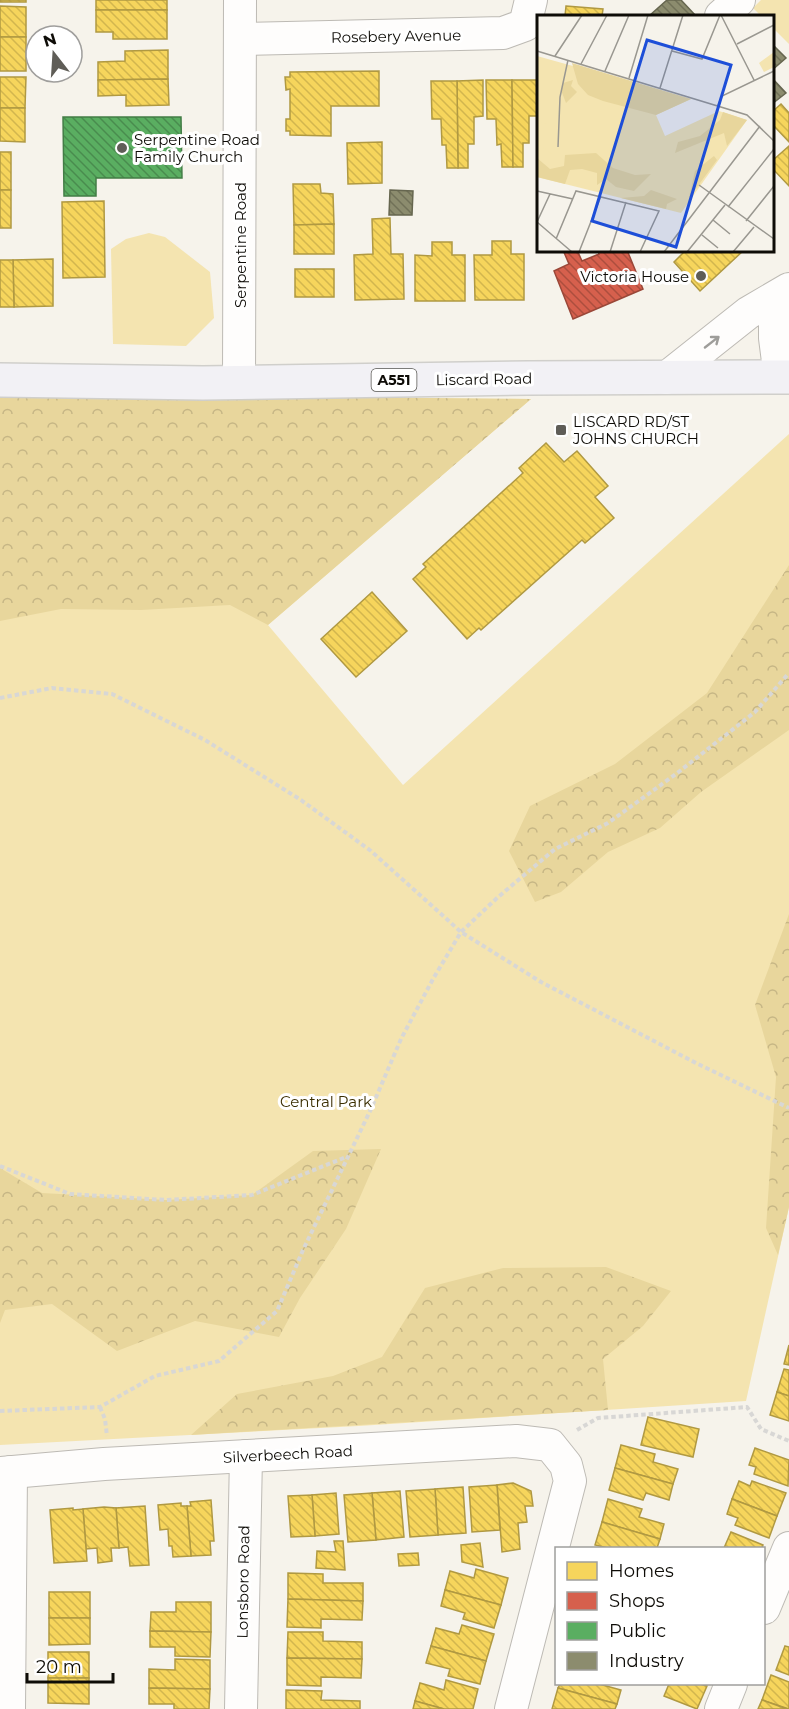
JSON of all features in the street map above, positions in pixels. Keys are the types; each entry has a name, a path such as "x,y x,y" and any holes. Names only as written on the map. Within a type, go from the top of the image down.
{"main road":[{"name":"Liscard Road","path":"0,380 239,382 784,377"}],"street":[{"name":"Serpentine Road","path":"239,382 240,0"},
{"name":"Rosebery Avenue","path":"240,39 502,33 525,25 531,0"},
{"path":"722,15 739,0"},
{"path":"784,377 775,338 775,313 789,290"},
{"path":"666,378 747,313 789,290"},
{"name":"Silverbeech Road","path":"6,1472 104,1464 516,1441 558,1455"},
{"path":"511,1709 570,1481 558,1455"},
{"name":"Lonsboro Road","path":"241,1709 246,1456"},
{"path":"6,1472 9,1709"},
{"path":"765,1606 789,1548"},
{"path":"721,1709 730,1685"}],"path":[{"path":"0,1411 100,1407 155,1376 219,1361 277,1311 346,1157 371,1109 400,1039 461,932 555,849 608,823 676,774 755,712 789,673"},
{"path":"0,698 52,688 112,694 205,740 301,800 371,851 461,932 541,982 696,1063 789,1108"},
{"path":"0,1166 70,1194 166,1200 252,1195 346,1157"},
{"path":"558,1455 598,1418 747,1407 761,1429 789,1441"}],"green space":[{"path":"761,0 789,0 789,44 774,29 774,15 760,15 753,8"},
{"path":"149,233 165,237 210,272 214,318 186,346 113,344 111,249 126,239"},
{"name":"Central Park","path":"0,396 531,399 268,625 403,785 789,434 789,1207 746,1401 359,1426 0,1445"},
{"path":"0,396 531,399 268,625 230,605 141,610 61,609 0,621"},
{"path":"789,565 789,730 701,792 660,828 608,852 561,892 535,902 509,851 530,806 615,764 707,693"},
{"path":"789,914 789,1207 778,1255 766,1228 776,1077 755,1005"},
{"path":"381,1149 346,1229 300,1298 279,1337 195,1321 117,1351 52,1304 5,1310 0,1323 0,1168 42,1193 166,1200 252,1195 313,1151"},
{"path":"606,1267 671,1291 643,1326 603,1359 608,1410 191,1435 237,1394 333,1376 382,1357 425,1288 503,1268"}],"building: Homes":[{"path":"0,0 26,0 26,2 0,2"},
{"path":"96,0 167,0 167,10 96,10"},
{"path":"0,6 26,7 24,37 0,37"},
{"path":"566,6 603,9 602,15 565,15"},
{"path":"96,10 167,10 167,39 113,39 113,32 96,32"},
{"path":"0,37 24,37 24,71 0,71"},
{"path":"168,50 168,79 98,80 98,62 125,61 125,51"},
{"path":"379,71 379,106 331,106 331,136 290,135 290,131 286,131 286,119 290,119 290,89 286,90 285,77 290,77 290,72"},
{"path":"0,77 24,77 25,108 0,108"},
{"path":"168,79 169,105 126,106 126,95 98,96 98,80"},
{"path":"483,80 483,116 474,117 474,144 468,144 468,168 458,168 457,81"},
{"path":"486,80 512,80 513,167 502,167 501,144 497,145 496,119 487,119"},
{"path":"512,80 537,80 537,116 529,116 529,143 523,143 523,167 513,167"},
{"path":"431,81 457,81 458,168 447,168 446,145 442,145 441,119 432,119"},
{"path":"781,104 789,113 789,142 774,126 774,110"},
{"path":"0,108 25,108 25,142 0,141"},
{"path":"382,142 382,183 348,184 347,143"},
{"path":"789,146 789,186 774,170 774,159"},
{"path":"0,152 11,152 11,190 0,190"},
{"path":"293,184 320,184 321,193 333,194 334,224 294,225"},
{"path":"0,190 11,190 11,228 0,228"},
{"path":"104,201 105,277 63,278 62,202"},
{"path":"390,218 391,254 403,254 404,299 355,300 354,255 373,254 372,219"},
{"path":"334,224 334,254 294,254 294,225"},
{"path":"492,241 511,241 511,254 524,254 524,300 475,300 474,255 492,255"},
{"path":"432,242 452,242 452,255 465,255 465,301 415,301 415,255 432,256"},
{"name":"Victoria House","path":"684,252 742,252 700,291 674,262"},
{"path":"53,259 53,306 14,307 13,260"},
{"path":"0,260 13,260 14,307 0,307"},
{"path":"295,269 334,269 334,297 295,297"},
{"path":"546,443 564,462 577,451 608,486 595,497 614,518 585,543 582,540 481,630 479,628 467,639 413,579 426,567 423,564 523,473 519,468"},
{"path":"372,592 407,631 356,677 321,639"},
{"path":"789,1345 789,1365 784,1364"},
{"path":"784,1369 789,1370 789,1396 777,1392"},
{"path":"777,1392 789,1396 789,1421 770,1415"},
{"path":"648,1417 699,1429 693,1457 641,1445"},
{"path":"621,1445 655,1454 653,1462 678,1469 673,1484 615,1468"},
{"path":"755,1448 789,1460 788,1486 754,1474 756,1467 749,1465"},
{"path":"615,1468 673,1484 669,1500 646,1493 643,1500 609,1490"},
{"path":"739,1481 750,1486 752,1481 786,1493 777,1516 732,1499"},
{"path":"513,1483 531,1491 533,1506 525,1506 527,1522 518,1523 520,1549 502,1552 497,1485"},
{"path":"497,1485 500,1530 472,1532 469,1487"},
{"path":"463,1487 466,1533 438,1535 435,1489"},
{"path":"435,1489 438,1535 410,1537 406,1491"},
{"path":"400,1491 404,1537 376,1540 372,1493"},
{"path":"336,1493 339,1534 315,1536 312,1495"},
{"path":"372,1493 376,1540 348,1542 344,1495"},
{"path":"312,1495 315,1536 291,1537 288,1496"},
{"path":"608,1499 642,1509 639,1517 664,1524 660,1539 602,1522"},
{"path":"732,1499 777,1516 769,1538 735,1525 738,1518 727,1514"},
{"path":"211,1500 214,1541 210,1541 211,1555 191,1556 187,1506 191,1506 190,1502"},
{"path":"181,1503 181,1506 187,1506 191,1556 173,1557 172,1546 169,1546 168,1529 160,1530 158,1505"},
{"path":"145,1506 149,1565 130,1566 128,1547 119,1548 116,1508"},
{"path":"73,1508 73,1510 83,1509 87,1561 54,1563 50,1510"},
{"path":"116,1508 119,1548 111,1548 112,1561 98,1563 97,1548 86,1549 83,1509"},
{"path":"602,1522 660,1539 657,1547 595,1545"},
{"path":"731,1532 763,1545 762,1547 724,1547"},
{"path":"334,1541 343,1541 345,1570 316,1568 317,1551 336,1552"},
{"path":"480,1543 483,1567 462,1562 461,1545"},
{"path":"418,1553 419,1565 399,1566 398,1554"},
{"path":"476,1569 508,1578 501,1605 445,1590 450,1571 474,1578"},
{"path":"288,1573 323,1574 323,1583 363,1583 363,1601 288,1599"},
{"path":"445,1590 501,1605 494,1628 463,1619 465,1613 441,1606"},
{"path":"49,1592 90,1592 90,1618 49,1618"},
{"path":"288,1599 363,1601 362,1620 321,1619 321,1628 287,1627"},
{"path":"176,1602 211,1602 211,1632 150,1631 151,1612 176,1612"},
{"path":"49,1618 90,1618 90,1644 49,1645"},
{"path":"462,1625 494,1634 486,1661 431,1646 436,1628 459,1634"},
{"path":"150,1631 211,1632 210,1657 175,1656 175,1647 150,1647"},
{"path":"288,1632 323,1632 323,1641 362,1642 362,1659 287,1658"},
{"path":"431,1646 486,1661 480,1684 448,1676 450,1669 426,1663"},
{"path":"785,1646 789,1647 789,1675 776,1670"},
{"path":"48,1652 89,1652 89,1678 48,1678"},
{"path":"287,1658 362,1659 361,1678 321,1677 321,1686 287,1685"},
{"path":"175,1659 210,1660 210,1689 149,1688 149,1669 175,1670"},
{"path":"771,1675 789,1682 789,1709 762,1700"},
{"path":"48,1678 89,1678 89,1704 48,1703"},
{"path":"446,1680 478,1689 473,1709 444,1709 415,1701 420,1683 444,1690"},
{"path":"560,1685 603,1685 621,1690 617,1704 558,1688"},
{"path":"669,1685 707,1686 697,1709 664,1696"},
{"path":"149,1688 210,1689 209,1709 174,1709 174,1704 149,1704"},
{"path":"558,1688 617,1704 615,1709 552,1709"},
{"path":"286,1690 322,1691 321,1700 360,1701 360,1709 286,1709"},
{"path":"762,1700 787,1709 758,1709"},
{"path":"415,1701 444,1709 413,1709"}],"building: Shops":[{"path":"564,252 578,252 582,261 599,254 598,252 628,252 643,289 573,319 554,271 569,264"}],"building: Public":[{"name":"Serpentine Road Family Church","path":"63,117 181,117 182,178 96,178 96,196 64,196"}],"building: Industry":[{"path":"667,0 681,0 695,15 650,15"},
{"path":"774,46 786,58 774,68"},
{"path":"774,80 786,93 774,102"},
{"path":"390,190 413,191 412,215 389,215"}],"place":[{"name":"Serpentine Road Family Church","path":"122,148"},
{"name":"Victoria House","path":"701,276"},
{"name":"LISCARD RD/ST JOHNS CHURCH","path":"561,430"}]}
